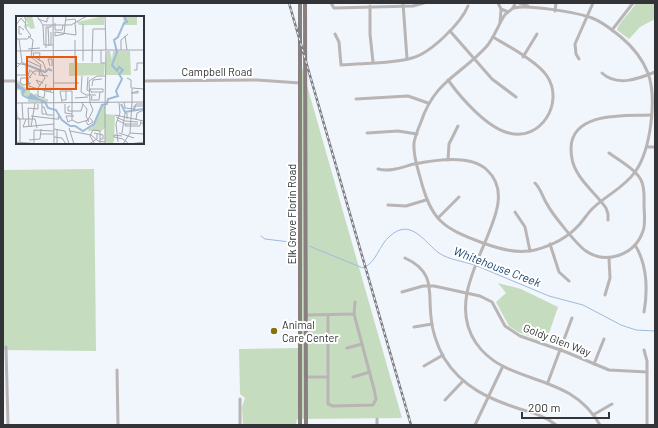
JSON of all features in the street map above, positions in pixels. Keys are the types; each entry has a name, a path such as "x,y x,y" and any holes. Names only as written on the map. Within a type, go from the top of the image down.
{"main road":[{"name":"Elk Grove Florin Road","path":"300,3 300,425"},
{"name":"Elk Grove Florin Road","path":"305,3 306,425"},
{"path":"300,82 305,96"},
{"path":"301,316 306,328"}],"street":[{"path":"331,3 331,6 334,8 424,3"},
{"path":"494,3 508,12"},
{"path":"514,8 516,3"},
{"path":"519,3 529,7"},
{"path":"555,11 556,3"},
{"path":"579,59 576,54 575,44 593,3"},
{"path":"612,30 633,3"},
{"path":"403,4 408,59"},
{"path":"370,6 370,34 373,62"},
{"path":"335,34 339,42 341,66 408,59 422,53 450,31 461,19 468,6"},
{"path":"499,6 500,24"},
{"path":"529,7 588,17 612,30 635,50 648,74 651,87 651,115 647,147 635,172 617,191 601,202 570,233 550,244 530,251 512,252 450,230 438,218 426,200 416,164 414,146 428,103 434,93 474,58 493,37 508,12 514,8 529,7"},
{"path":"450,31 498,85 516,97"},
{"path":"523,57 537,34"},
{"path":"448,80 465,100 495,128 509,134 519,135 525,134 537,128 549,116 552,106 553,96 547,77 543,71 493,37"},
{"path":"602,73 611,79 620,81 655,72"},
{"name":"Campbell Road","path":"144,81 291,82 295,79 300,82"},
{"path":"3,82 16,81"},
{"path":"356,99 408,96 428,103"},
{"path":"608,220 607,211 576,170 572,156 573,137 582,126 594,119 651,115"},
{"path":"448,160 449,144 458,126"},
{"path":"367,133 398,131 417,134"},
{"path":"647,147 655,147"},
{"path":"535,183 548,206 586,251 598,257 610,258 624,253 635,245 641,235 644,222 644,189 641,179 635,172 609,153"},
{"path":"378,169 389,170 416,164 463,159 476,162 487,169 498,184 499,204 466,293 466,319 473,338 486,355 503,366 548,382 570,394 593,414 600,425"},
{"path":"438,218 459,197"},
{"path":"388,205 406,206 426,200"},
{"path":"515,212 525,227 530,251"},
{"path":"550,244 559,272 569,281"},
{"path":"635,245 642,256 645,266 644,312"},
{"path":"405,258 422,271 430,286 432,324 443,355 463,381 488,398 542,416 556,425"},
{"path":"605,295 610,278 610,258"},
{"path":"402,292 430,286"},
{"name":"Goldy Glen Way","path":"430,286 484,297 492,302 505,326 515,334 561,350 594,364 622,372 647,372"},
{"path":"328,315 328,402 330,405 373,405 376,399 354,314 355,302"},
{"path":"306,315 354,314"},
{"path":"548,382 572,318"},
{"path":"414,327 432,324"},
{"path":"594,364 604,339"},
{"path":"348,348 362,344"},
{"path":"6,347 8,425"},
{"path":"644,350 647,372 647,425"},
{"path":"424,366 443,355"},
{"path":"475,425 503,366"},
{"path":"117,370 118,425"},
{"path":"353,377 370,372"},
{"path":"306,377 328,377"},
{"path":"445,400 463,381"},
{"path":"240,399 240,425"},
{"path":"593,414 612,404"},
{"path":"377,419 377,425"}],"green space":[{"path":"636,3 655,3 655,19 640,27 629,39 617,30"},
{"path":"298,54 402,418 297,419 296,425 243,425 242,407 245,398 240,394 239,349 300,348"},
{"path":"94,169 96,351 3,350 3,170"},
{"path":"498,283 521,289 558,307 546,342 518,332 509,326 496,302 506,293"}],"waterway":[{"name":"Whitehouse Creek","path":"309,246 363,268 372,262 383,244 390,236 405,229 411,230 423,238 439,253 452,259 474,265"},
{"name":"Whitehouse Creek","path":"261,236 265,239 298,243"},
{"name":"Whitehouse Creek","path":"477,266 549,296 583,305 621,325 636,330 655,331"}],"railway":[{"path":"289,3 411,425"}],"place":[{"name":"Animal Care Center","path":"274,331"}]}
